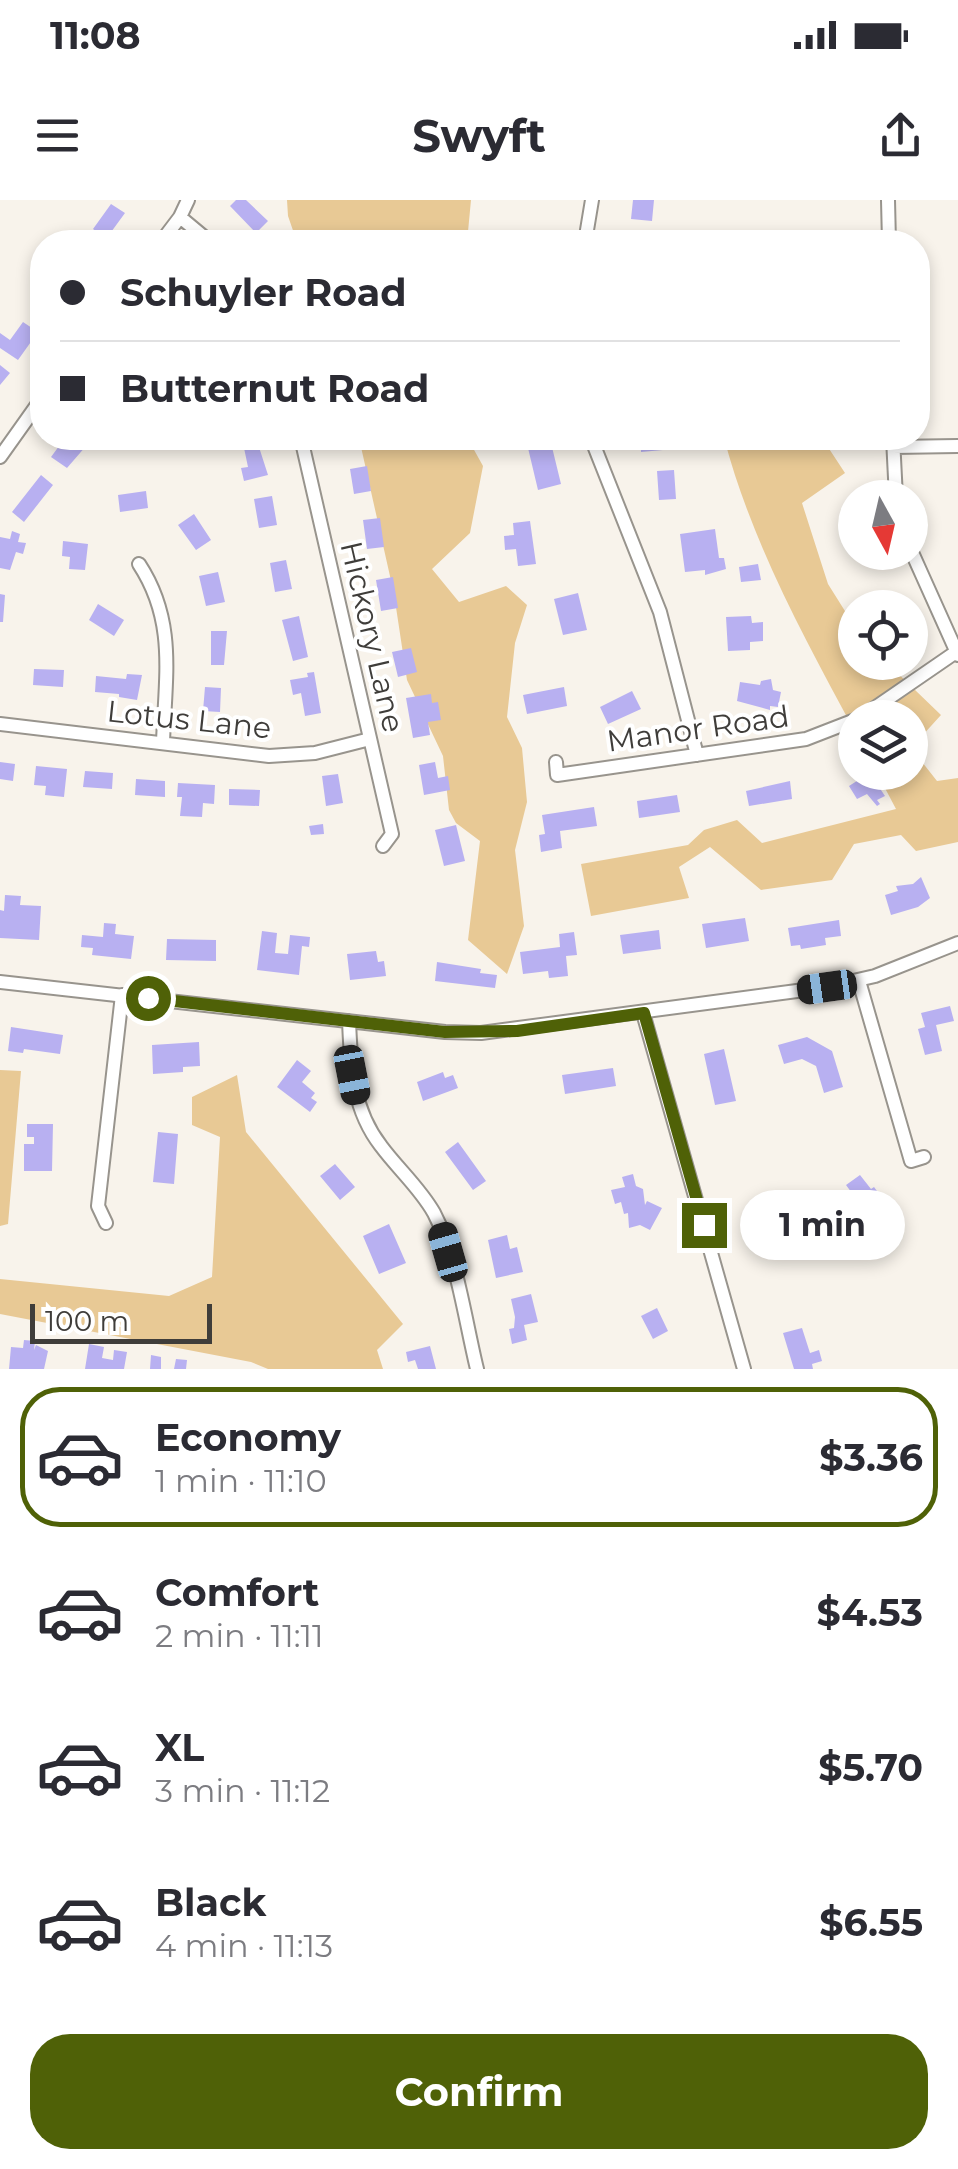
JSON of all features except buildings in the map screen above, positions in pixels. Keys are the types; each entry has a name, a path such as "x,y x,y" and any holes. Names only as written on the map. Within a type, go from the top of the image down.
{"street":[{"path":"170,230 188,200"},
{"path":"587,230 592,200"},
{"path":"888,200 889,230"},
{"path":"180,217 196,230"},
{"path":"0,457 30,415"},
{"path":"930,444 958,446"},
{"name":"Hickory Lane","path":"304,450 392,834 383,846"},
{"path":"596,450 660,612 697,755"},
{"path":"893,450 895,480"},
{"path":"139,564 151,583 165,622 162,743"},
{"path":"920,570 957,654"},
{"name":"Manor Road","path":"887,700 957,654"},
{"name":"Lotus Lane","path":"0,724 290,756 370,739"},
{"name":"Manor Road","path":"556,762 557,774 806,739 838,727"},
{"path":"0,982 481,1033 859,981 958,943"},
{"path":"859,981 911,1161 924,1157"},
{"path":"106,1223 98,1206 122,996"},
{"path":"644,1013 744,1369"},
{"path":"349,1022 352,1075 362,1114 380,1145 424,1197 442,1232 477,1369"}],"shaded area":[{"path":"287,200 471,200 468,230 293,230"},
{"path":"362,450 474,450 483,466 470,533 432,569 459,602 506,586 527,605 515,643 507,717 522,748 527,802 515,850 524,926 507,974 468,940 480,841 456,823 449,810 443,756 407,680 394,594"},
{"path":"728,450 830,450 845,473 802,503 828,584 838,600 838,680 905,680 925,700 838,700 749,515"},
{"path":"928,702 941,715 928,729"},
{"path":"928,770 937,781 958,778 958,842 916,851 901,835 854,844 832,880 761,890 710,847 679,867 689,898 591,916 581,864 688,845 704,830 737,820 762,843 896,809 886,790 928,790"},
{"path":"0,1070 21,1071 8,1224 0,1226"},
{"path":"237,1075 246,1132 403,1324 377,1350 383,1369 268,1369 251,1362 0,1314 0,1279 169,1296 212,1277 220,1137 192,1125 192,1097"}],"route":[{"path":"148,998 445,1032 517,1031 644,1013 704,1225"}]}
